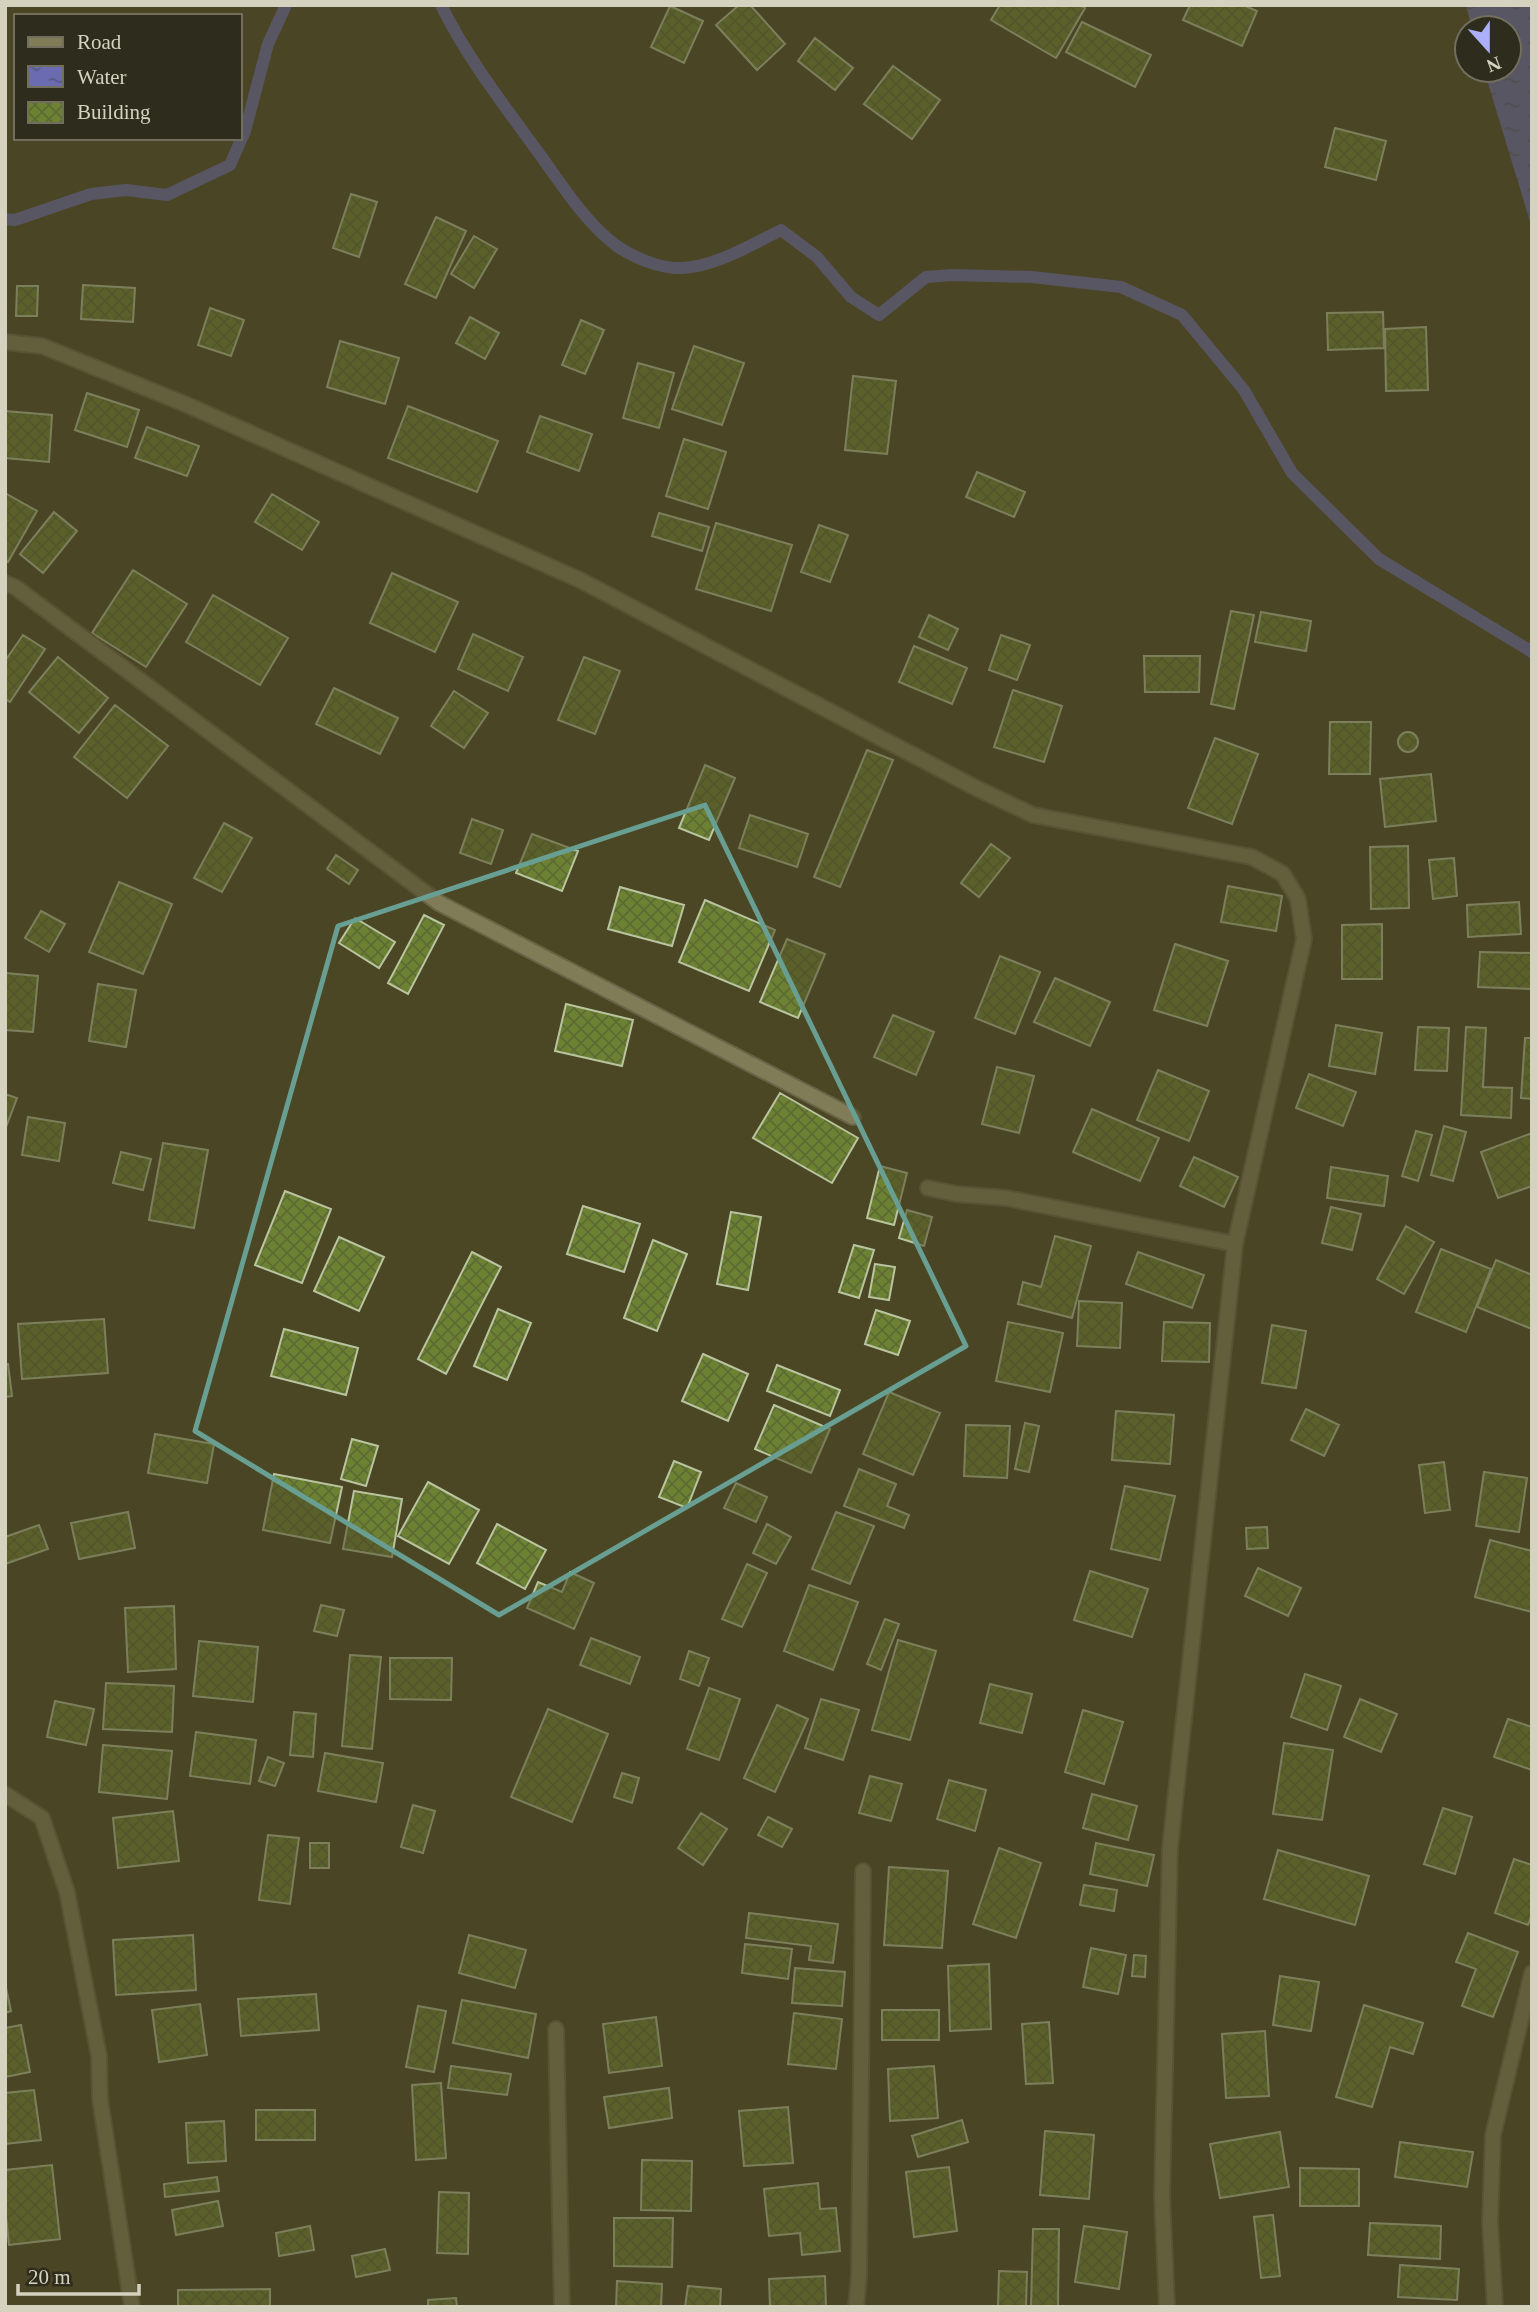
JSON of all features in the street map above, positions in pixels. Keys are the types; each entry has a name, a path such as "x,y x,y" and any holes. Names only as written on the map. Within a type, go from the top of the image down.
{"street":[{"path":"5,342 42,346 172,399 580,580 976,788 1033,815 1252,857 1283,874 1298,899 1304,939 1235,1244 1170,1848 1162,2196 1167,2307"},
{"path":"5,583 26,595 439,903 853,1117"},
{"path":"928,1188 956,1194 1006,1198 1235,1244"},
{"path":"5,1794 42,1818 67,1892 99,2056 100,2099 132,2307"},
{"path":"856,2307 859,2276 863,1871"},
{"path":"1495,2307 1490,2222 1493,2135 1532,1973"},
{"path":"556,2029 562,2307"}],"highlighted area":[{"path":"705,805 966,1346 499,1615 195,1431 338,926"}],"water":[{"path":"1466,5 1532,5 1532,228 1488,84 1523,84 1523,14 1468,14"}],"building":[{"path":"739,5 750,5 785,44 757,70 716,25"},
{"path":"1000,5 1080,5 1085,8 1056,58 991,20"},
{"path":"1190,5 1243,5 1257,11 1242,46 1183,20"},
{"path":"670,6 703,21 684,63 651,47"},
{"path":"1082,22 1151,55 1135,87 1066,52"},
{"path":"815,38 853,68 835,90 798,61"},
{"path":"893,66 940,100 912,139 864,104"},
{"path":"1335,128 1386,141 1376,180 1325,167"},
{"path":"351,194 377,202 359,257 333,248"},
{"path":"436,217 466,231 436,298 405,284"},
{"path":"474,236 497,249 474,288 451,274"},
{"path":"83,285 135,288 133,322 81,319"},
{"path":"17,286 38,286 37,316 16,316"},
{"path":"210,308 244,320 231,356 198,345"},
{"path":"1383,312 1384,348 1328,350 1327,313"},
{"path":"470,317 499,333 485,359 456,343"},
{"path":"581,320 604,330 585,374 562,365"},
{"path":"1426,327 1428,390 1386,391 1385,329"},
{"path":"340,341 399,358 385,404 327,387"},
{"path":"694,346 744,363 722,425 672,409"},
{"path":"638,363 674,373 659,428 623,418"},
{"path":"853,376 896,381 887,454 845,450"},
{"path":"87,393 139,410 127,447 75,430"},
{"path":"408,406 498,441 477,492 388,458"},
{"path":"5,411 52,415 49,462 5,458"},
{"path":"540,416 592,434 579,471 527,452"},
{"path":"147,427 199,446 187,476 135,458"},
{"path":"684,439 726,452 708,509 666,496"},
{"path":"977,472 1025,492 1014,517 966,497"},
{"path":"5,493 37,511 8,562 5,561"},
{"path":"272,494 319,522 302,550 255,522"},
{"path":"54,512 77,531 43,573 20,554"},
{"path":"659,513 709,527 702,551 652,536"},
{"path":"716,523 792,545 771,611 696,589"},
{"path":"819,525 848,535 830,582 801,572"},
{"path":"133,570 187,604 146,667 92,633"},
{"path":"392,573 458,602 435,652 370,623"},
{"path":"213,595 288,638 260,685 186,642"},
{"path":"1231,611 1254,615 1234,709 1211,704"},
{"path":"1261,612 1311,621 1306,651 1255,642"},
{"path":"929,615 958,629 948,650 919,637"},
{"path":"473,634 523,657 508,691 458,669"},
{"path":"23,635 45,649 10,702 5,699 5,661"},
{"path":"1001,635 1030,645 1017,680 989,670"},
{"path":"914,646 967,668 952,704 899,682"},
{"path":"1144,656 1200,656 1199,692 1145,692"},
{"path":"58,657 108,698 79,733 29,692"},
{"path":"584,657 620,671 595,734 558,720"},
{"path":"334,688 398,718 380,754 316,724"},
{"path":"1013,690 1062,706 1044,762 994,747"},
{"path":"454,691 488,713 464,748 431,726"},
{"path":"115,705 168,746 127,798 74,757"},
{"path":"1330,722 1371,722 1370,774 1329,774"},
{"path":"1408,732 1415,735 1418,742 1415,749 1408,752 1401,749 1398,742 1401,735"},
{"path":"1215,738 1258,754 1232,824 1188,808"},
{"path":"867,750 893,760 840,887 814,877"},
{"path":"705,765 735,778 709,840 679,828"},
{"path":"1431,774 1436,821 1385,827 1380,779"},
{"path":"750,815 808,834 797,867 739,848"},
{"path":"472,819 503,830 491,864 460,853"},
{"path":"224,823 252,838 222,892 194,878"},
{"path":"532,834 578,851 562,891 516,873"},
{"path":"991,844 1010,858 979,897 961,883"},
{"path":"1408,846 1409,908 1371,909 1370,847"},
{"path":"336,855 358,870 349,884 327,869"},
{"path":"1454,858 1457,896 1433,899 1429,860"},
{"path":"119,882 172,904 143,974 89,952"},
{"path":"1228,886 1282,896 1276,931 1221,922"},
{"path":"620,887 684,905 672,946 608,929"},
{"path":"705,900 775,930 749,991 679,962"},
{"path":"1519,902 1521,934 1468,937 1467,905"},
{"path":"41,911 65,924 49,952 25,938"},
{"path":"424,915 444,925 408,994 388,983"},
{"path":"355,918 395,942 379,968 339,943"},
{"path":"1382,924 1382,979 1342,979 1342,925"},
{"path":"787,939 825,954 798,1018 760,1002"},
{"path":"1175,944 1228,961 1207,1026 1154,1010"},
{"path":"1480,952 1532,953 1532,989 1478,987"},
{"path":"1000,956 1040,972 1015,1034 975,1018"},
{"path":"5,973 38,976 33,1032 5,1030"},
{"path":"1055,978 1110,1002 1090,1046 1034,1022"},
{"path":"98,984 136,990 126,1047 89,1041"},
{"path":"566,1004 633,1020 622,1066 555,1051"},
{"path":"893,1015 934,1032 916,1075 874,1057"},
{"path":"1336,1025 1382,1033 1375,1074 1329,1066"},
{"path":"1418,1027 1449,1028 1447,1071 1415,1070"},
{"path":"1466,1027 1486,1028 1483,1087 1512,1088 1511,1118 1461,1115"},
{"path":"1525,1038 1532,1038 1532,1099 1521,1098"},
{"path":"997,1067 1034,1076 1019,1133 982,1124"},
{"path":"1158,1070 1209,1091 1189,1141 1137,1120"},
{"path":"1309,1074 1356,1092 1343,1126 1296,1108"},
{"path":"780,1093 858,1138 832,1183 753,1138"},
{"path":"5,1094 17,1098 5,1130"},
{"path":"1092,1109 1159,1138 1140,1181 1073,1152"},
{"path":"28,1117 65,1123 59,1161 22,1155"},
{"path":"1444,1126 1466,1132 1453,1181 1431,1175"},
{"path":"1416,1131 1432,1135 1418,1181 1402,1176"},
{"path":"1532,1133 1532,1186 1498,1198 1481,1152"},
{"path":"163,1143 208,1150 194,1228 149,1220"},
{"path":"121,1152 151,1159 143,1190 113,1183"},
{"path":"1194,1157 1238,1177 1224,1207 1180,1186"},
{"path":"880,1166 907,1173 894,1225 867,1218"},
{"path":"1331,1167 1388,1176 1384,1206 1327,1198"},
{"path":"285,1191 331,1209 302,1283 255,1265"},
{"path":"583,1206 640,1224 624,1272 567,1254"},
{"path":"1331,1207 1361,1214 1352,1250 1322,1243"},
{"path":"907,1210 932,1217 924,1246 899,1238"},
{"path":"731,1212 761,1217 748,1290 717,1284"},
{"path":"1406,1226 1434,1242 1404,1294 1377,1279"},
{"path":"1055,1236 1091,1246 1072,1318 1018,1304 1023,1282 1041,1287"},
{"path":"339,1237 384,1257 359,1311 314,1291"},
{"path":"653,1240 687,1254 657,1331 624,1318"},
{"path":"854,1245 874,1250 859,1298 839,1292"},
{"path":"1441,1249 1491,1269 1466,1332 1416,1312"},
{"path":"472,1252 501,1267 446,1374 418,1359"},
{"path":"1138,1252 1204,1275 1192,1308 1126,1284"},
{"path":"1496,1260 1532,1275 1532,1329 1477,1307"},
{"path":"875,1264 895,1267 889,1300 869,1297"},
{"path":"1079,1301 1122,1303 1120,1348 1077,1346"},
{"path":"498,1309 531,1323 507,1380 474,1366"},
{"path":"876,1310 910,1321 898,1355 865,1344"},
{"path":"104,1319 108,1373 22,1379 18,1324"},
{"path":"1008,1322 1063,1333 1050,1392 996,1381"},
{"path":"1164,1322 1210,1323 1209,1362 1162,1361"},
{"path":"1272,1325 1306,1331 1296,1388 1262,1383"},
{"path":"284,1329 358,1348 346,1395 271,1376"},
{"path":"703,1354 748,1374 728,1421 682,1401"},
{"path":"5,1364 8,1364 12,1396 5,1397"},
{"path":"777,1365 840,1390 830,1416 767,1391"},
{"path":"889,1392 940,1413 913,1475 863,1454"},
{"path":"774,1405 830,1429 811,1473 755,1449"},
{"path":"1306,1409 1339,1425 1324,1456 1291,1440"},
{"path":"1116,1411 1174,1415 1170,1464 1112,1460"},
{"path":"1025,1423 1039,1426 1029,1472 1015,1469"},
{"path":"966,1425 1010,1426 1007,1478 964,1476"},
{"path":"155,1434 214,1444 207,1483 148,1473"},
{"path":"352,1439 378,1446 366,1486 341,1479"},
{"path":"674,1461 701,1472 687,1508 659,1497"},
{"path":"1444,1462 1450,1510 1425,1513 1419,1465"},
{"path":"859,1469 896,1484 887,1506 909,1515 904,1528 844,1506"},
{"path":"1484,1472 1527,1478 1519,1532 1476,1526"},
{"path":"274,1474 342,1487 330,1543 263,1530"},
{"path":"428,1482 479,1510 449,1564 398,1536"},
{"path":"736,1483 767,1497 756,1522 724,1508"},
{"path":"1125,1486 1175,1496 1160,1560 1111,1549"},
{"path":"354,1491 402,1499 392,1557 343,1549"},
{"path":"128,1512 135,1548 79,1559 71,1523"},
{"path":"836,1512 874,1526 850,1584 812,1569"},
{"path":"497,1524 546,1550 525,1589 477,1563"},
{"path":"767,1524 791,1537 776,1564 753,1553"},
{"path":"39,1525 48,1549 5,1564 5,1537"},
{"path":"1267,1527 1268,1548 1247,1549 1246,1528"},
{"path":"1490,1540 1532,1551 1532,1612 1475,1597"},
{"path":"747,1564 767,1573 742,1627 722,1619"},
{"path":"1258,1568 1301,1588 1288,1616 1245,1596"},
{"path":"1090,1571 1148,1589 1132,1637 1074,1620"},
{"path":"570,1572 594,1583 574,1629 527,1608 538,1582 562,1592"},
{"path":"809,1585 858,1602 833,1670 784,1651"},
{"path":"321,1605 344,1610 337,1636 314,1631"},
{"path":"174,1606 176,1669 128,1672 125,1608"},
{"path":"885,1619 899,1624 881,1670 867,1664"},
{"path":"591,1638 640,1657 630,1684 580,1665"},
{"path":"898,1640 936,1651 910,1740 872,1730"},
{"path":"199,1641 258,1647 253,1702 193,1696"},
{"path":"689,1651 709,1658 699,1686 680,1679"},
{"path":"350,1655 381,1657 372,1749 342,1746"},
{"path":"390,1658 452,1658 451,1700 390,1699"},
{"path":"1305,1674 1341,1686 1327,1730 1291,1717"},
{"path":"106,1683 174,1686 172,1732 103,1729"},
{"path":"990,1684 1032,1694 1022,1733 980,1723"},
{"path":"709,1688 740,1699 719,1760 687,1749"},
{"path":"821,1699 859,1710 843,1760 805,1748"},
{"path":"1360,1699 1397,1714 1381,1752 1344,1737"},
{"path":"55,1701 94,1709 86,1745 47,1737"},
{"path":"777,1705 808,1719 775,1792 744,1778"},
{"path":"548,1709 608,1734 572,1822 511,1797"},
{"path":"1083,1710 1123,1722 1104,1784 1065,1772"},
{"path":"294,1712 316,1714 313,1757 290,1755"},
{"path":"1508,1719 1532,1727 1532,1770 1494,1757"},
{"path":"196,1732 256,1740 250,1784 190,1776"},
{"path":"1284,1743 1333,1750 1322,1820 1273,1814"},
{"path":"103,1745 172,1751 167,1799 99,1792"},
{"path":"325,1753 383,1763 376,1802 318,1791"},
{"path":"268,1757 284,1763 275,1786 259,1781"},
{"path":"622,1773 639,1778 632,1803 614,1797"},
{"path":"870,1776 902,1784 891,1821 859,1813"},
{"path":"949,1780 986,1790 975,1831 937,1819"},
{"path":"1092,1794 1137,1806 1128,1840 1083,1828"},
{"path":"413,1805 435,1811 423,1853 401,1847"},
{"path":"1443,1808 1472,1817 1455,1874 1424,1864"},
{"path":"173,1811 179,1861 118,1868 113,1818"},
{"path":"701,1813 727,1829 703,1865 678,1848"},
{"path":"768,1817 792,1829 782,1847 758,1835"},
{"path":"268,1835 299,1838 290,1904 259,1900"},
{"path":"310,1843 329,1843 329,1868 310,1868"},
{"path":"1096,1843 1154,1855 1147,1886 1090,1874"},
{"path":"999,1848 1041,1863 1016,1938 973,1924"},
{"path":"1278,1850 1369,1876 1355,1925 1264,1899"},
{"path":"1514,1859 1532,1865 1532,1914 1528,1925 1495,1913"},
{"path":"889,1867 948,1871 942,1948 884,1945"},
{"path":"1084,1885 1117,1890 1114,1911 1080,1905"},
{"path":"749,1913 838,1924 833,1963 809,1960 811,1946 746,1938"},
{"path":"1468,1933 1518,1952 1493,2017 1462,2006 1476,1969 1456,1962"},
{"path":"193,1935 196,1990 116,1995 113,1940"},
{"path":"469,1935 526,1950 515,1988 459,1973"},
{"path":"745,1944 792,1949 788,1979 742,1973"},
{"path":"1091,1948 1126,1955 1118,1994 1083,1987"},
{"path":"1134,1955 1146,1956 1145,1977 1132,1976"},
{"path":"989,1964 991,2029 950,2031 948,1966"},
{"path":"795,1968 845,1972 842,2006 792,2003"},
{"path":"1280,1976 1319,1982 1311,2031 1273,2025"},
{"path":"5,1983 11,2011 5,2013"},
{"path":"316,1994 319,2030 241,2036 238,1999"},
{"path":"462,2000 536,2014 528,2058 453,2043"},
{"path":"200,2004 207,2055 159,2062 152,2010"},
{"path":"1364,2005 1423,2023 1413,2054 1390,2047 1372,2107 1336,2097"},
{"path":"418,2006 446,2011 434,2072 406,2067"},
{"path":"882,2010 939,2010 939,2040 882,2040"},
{"path":"794,2013 842,2019 836,2069 788,2064"},
{"path":"656,2017 662,2066 609,2073 603,2024"},
{"path":"1049,2022 1053,2083 1026,2084 1022,2024"},
{"path":"21,2025 30,2072 5,2077 5,2028"},
{"path":"1265,2031 1269,2096 1226,2098 1222,2034"},
{"path":"451,2066 511,2074 507,2095 448,2088"},
{"path":"934,2066 938,2118 890,2121 888,2069"},
{"path":"441,2083 446,2158 416,2160 412,2085"},
{"path":"669,2088 672,2118 609,2128 604,2097"},
{"path":"34,2090 41,2140 5,2144 5,2093"},
{"path":"788,2107 793,2163 744,2166 739,2111"},
{"path":"256,2110 315,2110 315,2140 256,2140"},
{"path":"962,2120 968,2142 918,2157 912,2136"},
{"path":"224,2121 226,2161 188,2163 186,2123"},
{"path":"1045,2131 1094,2135 1089,2199 1040,2195"},
{"path":"1280,2132 1289,2187 1220,2198 1210,2144"},
{"path":"1400,2142 1473,2152 1467,2187 1395,2177"},
{"path":"642,2160 692,2161 691,2211 641,2210"},
{"path":"52,2165 60,2239 9,2245 5,2170"},
{"path":"949,2167 957,2231 914,2237 906,2172"},
{"path":"1300,2168 1359,2169 1359,2206 1300,2206"},
{"path":"217,2177 219,2191 165,2197 164,2184"},
{"path":"818,2183 820,2209 836,2208 840,2251 802,2255 800,2233 769,2236 764,2189"},
{"path":"439,2192 469,2193 468,2254 437,2253"},
{"path":"218,2201 223,2226 176,2235 172,2210"},
{"path":"1273,2215 1280,2276 1261,2278 1254,2217"},
{"path":"614,2218 673,2218 672,2267 614,2266"},
{"path":"1370,2223 1441,2226 1440,2259 1368,2255"},
{"path":"310,2226 314,2250 279,2256 276,2233"},
{"path":"1084,2226 1127,2232 1119,2289 1075,2282"},
{"path":"1033,2229 1059,2229 1058,2307 1031,2307"},
{"path":"385,2249 390,2270 356,2277 352,2256"},
{"path":"1400,2265 1459,2269 1457,2300 1398,2297"},
{"path":"999,2271 1027,2272 1026,2307 998,2307"},
{"path":"825,2276 826,2307 770,2307 769,2279"},
{"path":"617,2281 662,2284 661,2307 616,2307"},
{"path":"688,2286 721,2289 720,2307 685,2307"},
{"path":"270,2289 270,2307 178,2307 178,2290"},
{"path":"456,2298 457,2307 428,2307 428,2300"}],"waterway":[{"path":"242,138 268,44 286,5"},
{"path":"441,5 474,62 564,189 595,226 624,250 648,262 682,268 733,254 781,230 817,257 851,297 879,315 926,277 1032,277 1121,287 1182,315 1244,390 1292,473 1379,559 1532,652"},
{"path":"5,219 15,220 91,194 126,190 167,195 230,165 241,140"}]}
